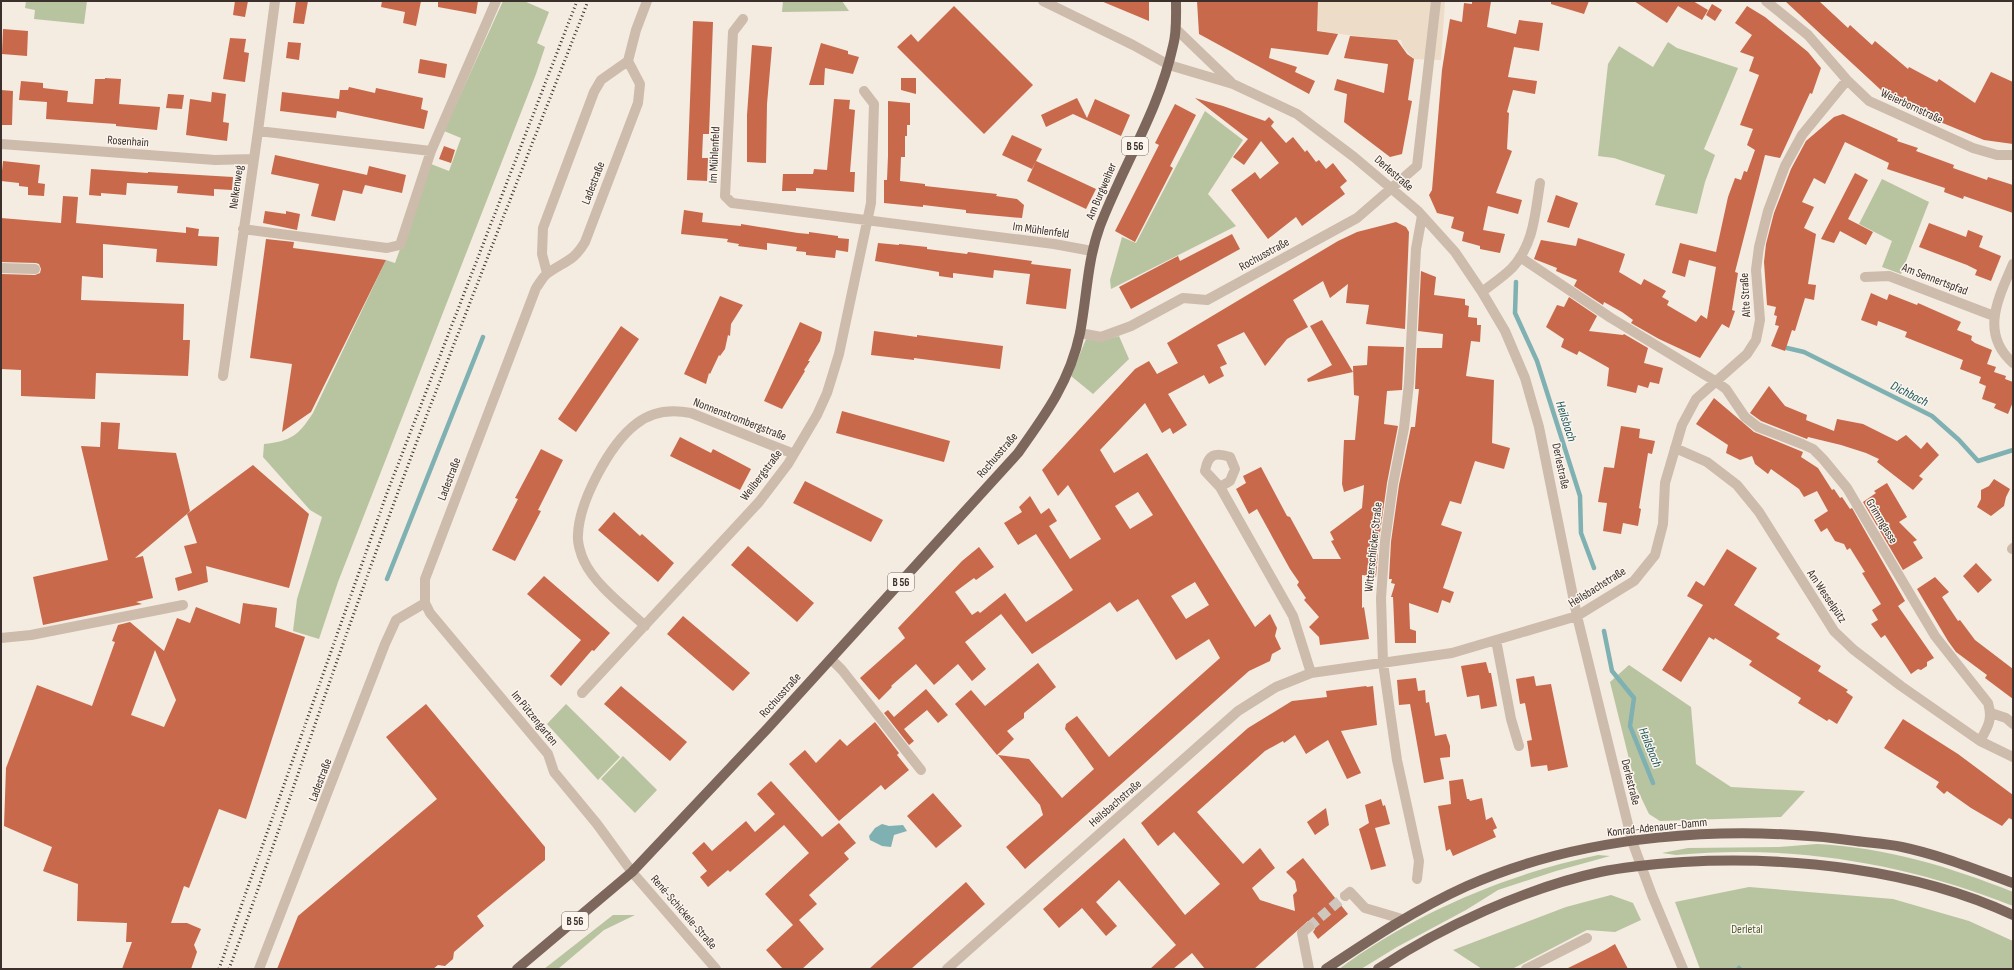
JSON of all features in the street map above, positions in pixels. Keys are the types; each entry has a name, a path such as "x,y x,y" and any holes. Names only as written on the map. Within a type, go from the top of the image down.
{"main road":[{"name":"Am Burgweiher","path":"1080,333 1092,251 1121,176 1156,100 1168,65 1176,29 1176,1"},
{"name":"Rochusstraße","path":"517,969 632,872 831,659 1018,453 1052,406 1069,369 1080,333"},
{"name":"Konrad-Adenauer-Damm","path":"1326,969 1402,919 1467,886 1521,866 1579,849 1632,841 1751,833 1813,835 1902,847 1956,862 2013,883"},
{"path":"1378,969 1402,953 1520,896 1588,875 1640,865 1757,860 1791,861 1839,867 1895,877 1949,892 2013,915"}],"street":[{"name":"Nelkenweg","path":"223,376 275,1"},
{"path":"243,229 387,248 400,245 431,151 496,1"},
{"path":"547,273 542,254 543,228 594,92 601,80 628,61 636,30 647,1"},
{"path":"1043,1 1133,45 1168,65"},
{"name":"Rochusstraße","path":"1080,333 1101,337 1131,326 1183,298 1206,300 1357,218 1417,166 1436,1"},
{"name":"Weierbornstraße","path":"1766,1 1808,34 1847,80 1869,101 1973,148 1997,155 2013,155"},
{"name":"Im Mühlenfeld","path":"743,20 733,32 725,196 732,203 1054,244 1092,251"},
{"name":"Derlestraße","path":"1176,29 1233,84"},
{"name":"Ladestraße","path":"259,969 396,620 425,603 424,579 536,288 547,273 568,262 580,251 585,242 638,103 640,84 628,61"},
{"name":"Derlestraße","path":"1168,65 1233,84 1297,114 1392,187 1422,216 1455,252 1482,292 1505,331 1525,378 1537,420 1566,552 1577,616 1632,841 1640,865 1682,969"},
{"name":"Alte Straße","path":"1715,381 1746,354 1756,340 1760,320 1756,270 1759,247 1768,211 1785,166 1802,135 1847,80"},
{"path":"864,91 874,104 871,203 868,220"},
{"path":"258,131 431,151"},
{"name":"Rosenhain","path":"1,144 214,160 253,159"},
{"path":"1482,292 1511,269 1520,257 1533,232 1540,184"},
{"name":"Witterschlicker Straße","path":"1417,880 1419,861 1397,760 1383,663 1381,598 1385,541 1410,383 1416,249 1422,216"},
{"name":"Weilbergstraße","path":"582,693 759,502 794,454 812,425 827,393 848,316 868,220"},
{"path":"1520,257 1611,318 1715,381"},
{"path":"2013,264 1994,316 1997,340 2007,357 2013,362"},
{"path":"1,268 35,269"},
{"name":"Am Sennertspfad","path":"1865,277 1889,276 1994,316"},
{"name":"Heilsbachstraße","path":"947,969 1238,712 1276,687 1311,673 1452,653 1496,640 1577,616 1634,581 1655,554 1663,524 1665,483 1682,425 1696,399 1715,381"},
{"name":"Grimmgasse","path":"1715,381 1726,389 1745,417 1758,427 1813,449 1823,459 1847,488 1935,636 1988,704 1991,713"},
{"name":"Nonnenstrombergstraße","path":"644,626 600,583 584,562 577,536 583,507 603,465 619,441 637,423 659,412 674,409 691,413 740,434 794,454"},
{"name":"Am Wesselpütz","path":"1675,448 1707,462 1737,485 1759,512 1834,630 1854,650 1901,686 1980,741"},
{"path":"1220,487 1292,616 1311,673"},
{"name":"Im Pützengarten","path":"425,603 430,613 548,754 554,772 597,824 632,872"},
{"path":"1,638 31,635 183,605"},
{"path":"1496,640 1511,719 1519,746"},
{"path":"831,659 842,670 921,770"},
{"path":"2013,724 2006,718 1991,713 1988,726 1980,741 2013,757"},
{"name":"René-Schickele-Straße","path":"632,872 716,969"},
{"path":"1345,896 1350,892 1365,908 1402,919"},
{"path":"1309,927 1302,933 1309,969"},
{"path":"1526,969 1587,938"}],"green space":[{"path":"26,1 87,1 84,24 34,19 35,10 25,8"},
{"path":"503,1 524,1 549,12 537,43 545,47 536,74 338,582 319,639 293,631 297,599 322,517 310,510 263,457 264,444 281,441 293,436 303,427 313,413 386,260 395,263 431,164 449,171 461,138 444,131"},
{"path":"783,1 842,1 849,11 782,12"},
{"path":"1668,42 1677,48 1738,68 1704,149 1715,155 1705,182 1697,214 1655,205 1665,175 1614,158 1598,156 1608,64 1619,46 1653,67"},
{"path":"1205,111 1243,140 1208,194 1236,226 1111,289 1110,280 1122,237 1136,243"},
{"path":"1882,179 1929,202 1901,274 1882,267 1892,241 1859,224"},
{"path":"1119,336 1129,359 1093,394 1071,376 1086,339 1102,341"},
{"path":"1629,665 1691,707 1696,764 1731,787 1805,791 1781,817 1660,821 1649,814 1636,787 1610,682"},
{"path":"566,704 620,757 598,780 547,724"},
{"path":"623,756 657,790 635,813 601,779"},
{"path":"1817,844 1867,849 1892,854 1966,874 2013,892 2013,906 1931,878 1848,860 1762,852 1719,852 1676,855 1662,853 1688,848 1779,847"},
{"path":"1598,855 1610,856 1556,871 1498,890 1466,910 1397,947 1361,969 1339,969 1398,930 1462,898 1530,873"},
{"name":"Derletal","path":"1749,887 1893,899 1969,921 2013,941 2013,969 1700,969 1675,902"},
{"path":"1611,895 1633,903 1641,920 1615,932 1587,930 1512,969 1482,969 1453,950 1566,907"},
{"path":"613,915 635,915 604,930 558,969 544,969"}],"shaded area":[{"path":"1318,1 1445,1 1441,60 1414,59 1403,47 1401,40 1355,36 1305,29 1318,11"}],"water":[{"path":"882,824 889,826 903,825 907,831 894,835 891,847 882,846 870,840 869,836 875,828"}],"building":[{"path":"235,1 248,1 245,17 233,15"},
{"path":"296,1 308,1 304,24 293,23"},
{"path":"382,1 421,1 416,26 403,23 405,12 381,7"},
{"path":"438,1 478,1 476,14 438,7"},
{"path":"1101,1 1149,1 1149,21"},
{"path":"1197,1 1318,1 1317,31 1338,34 1328,55 1271,48 1269,58 1297,67 1295,72 1315,81 1309,94 1199,34"},
{"path":"1472,1 1491,1 1487,27 1516,34 1519,20 1543,23 1539,51 1514,47 1508,77 1537,81 1535,94 1513,90 1507,112 1509,113 1507,149 1512,151 1496,193 1522,200 1518,214 1488,206 1483,230 1505,234 1500,253 1480,249 1480,246 1462,241 1464,232 1451,228 1454,217 1437,213 1429,195 1432,190 1442,70 1450,19 1462,22 1464,3 1472,4"},
{"path":"1551,1 1589,1 1584,14 1551,4"},
{"path":"1634,1 1693,1 1708,10 1702,20 1678,6 1667,23"},
{"path":"1785,1 1819,1 1848,28 1850,25 1872,45 1875,41 1908,69 1909,67 1937,82 1939,79 1975,103 1991,72 2013,82 2013,144 1984,140 1928,117 1882,91"},
{"path":"1712,4 1722,10 1715,21 1706,15"},
{"path":"954,6 1033,85 984,134 897,47 911,34 918,42"},
{"path":"1747,6 1765,17 1808,52 1821,68 1812,94 1810,93 1780,158 1765,155 1735,272 1738,273 1732,310 1735,311 1729,328 1722,324 1700,358 1659,339 1631,323 1633,320 1622,312 1604,302 1603,305 1574,286 1577,280 1556,271 1557,268 1534,259 1541,240 1576,246 1578,238 1591,242 1625,254 1619,272 1641,285 1644,279 1666,291 1662,297 1669,301 1667,305 1696,322 1701,315 1707,319 1716,267 1689,260 1685,277 1672,273 1680,243 1716,252 1728,197 1735,178 1741,180 1744,171 1747,172 1755,150 1747,145 1753,129 1740,125 1759,75 1749,71 1754,57 1740,52 1752,35 1735,23"},
{"path":"693,21 713,22 709,134 703,134 702,158 708,158 707,181 687,180"},
{"path":"3,29 28,31 27,56 2,54"},
{"path":"1350,36 1397,40 1407,54 1414,59 1408,100 1412,101 1402,154 1390,157 1344,122 1347,94 1334,90 1337,79 1384,93 1388,64 1344,58"},
{"path":"230,38 246,39 244,52 249,53 245,82 223,79"},
{"path":"288,42 301,43 299,60 286,58"},
{"path":"821,43 848,51 848,54 859,57 853,74 825,68 824,85 809,85"},
{"path":"752,45 772,47 767,104 766,163 747,162 747,115"},
{"path":"420,59 447,64 445,78 418,73"},
{"path":"901,78 916,78 916,94 901,90"},
{"path":"95,79 121,79 119,104 160,107 157,130 116,126 116,124 46,119 47,102 19,100 21,81 43,83 43,88 68,91 67,102 93,104"},
{"path":"349,87 375,93 376,88 423,98 421,109 428,111 424,129 337,111 336,118 280,111 282,92 339,99 340,90 348,90"},
{"path":"1,90 13,91 12,125 1,125"},
{"path":"212,92 226,94 223,122 229,123 227,141 186,135 190,99 211,102"},
{"path":"168,94 184,95 182,109 166,108"},
{"path":"1077,98 1087,118 1095,99 1130,115 1121,136 1073,114 1046,127 1041,115"},
{"path":"1195,98 1265,121 1269,117 1274,122 1271,126 1286,143 1293,137 1305,152 1307,150 1316,162 1319,160 1326,169 1333,163 1347,181 1340,187 1345,194 1302,226 1296,217 1268,239 1231,190 1255,172 1260,179 1279,163 1261,141 1244,165 1233,157 1248,139"},
{"path":"834,99 850,100 849,109 855,110 850,172 855,172 854,192 796,188 796,191 782,191 783,174 813,174 814,169 827,170"},
{"path":"888,101 910,103 910,125 907,125 907,136 905,136 905,157 901,157 900,181 925,184 925,186 997,194 996,196 1017,199 1024,205 1022,218 966,213 966,210 923,205 923,207 884,203 884,180 887,180 888,156"},
{"path":"1175,104 1196,115 1170,166 1173,168 1135,242 1115,231 1159,145 1155,143"},
{"path":"1843,114 1898,139 1897,141 1918,148 1916,151 1954,165 1953,168 1987,180 1988,177 2013,185 2013,213 1964,196 1963,199 1944,192 1945,188 1887,169 1889,163 1845,142 1825,184 1814,178 1802,202 1814,207 1804,228 1816,234 1808,284 1816,285 1814,300 1805,298 1795,331 1792,330 1785,351 1771,346 1779,326 1775,325 1777,316 1774,315 1776,307 1767,305 1764,262 1766,244 1774,213 1791,169 1806,141 1834,117"},
{"path":"1012,135 1042,149 1032,169 1002,155"},
{"path":"444,146 455,150 451,163 439,159"},
{"path":"275,155 367,175 369,166 406,175 402,193 365,185 362,194 343,190 335,221 311,216 319,184 271,174"},
{"path":"3,161 40,165 38,183 45,184 44,196 28,195 28,187 19,186 19,183 1,181"},
{"path":"1036,161 1096,189 1086,209 1027,181"},
{"path":"91,169 233,177 232,190 214,189 214,196 177,193 178,186 127,183 126,195 101,193 101,196 89,195"},
{"path":"1855,173 1868,180 1848,219 1873,232 1866,245 1840,231 1834,243 1821,239"},
{"path":"1556,195 1578,203 1569,228 1547,222"},
{"path":"63,196 78,197 76,223 186,233 186,227 199,229 198,236 219,237 217,266 156,262 157,249 103,244 103,278 82,276 81,300 184,304 183,340 190,340 188,376 96,373 95,399 67,398 21,396 21,370 1,369 1,274 35,275 40,273 41,269 39,264 36,263 1,262 1,218 61,223"},
{"path":"684,210 703,213 702,222 741,226 741,224 798,233 809,234 809,232 838,236 838,238 849,239 848,252 836,250 835,258 806,255 806,252 796,251 797,247 767,243 767,250 738,246 739,244 727,242 728,239 681,234"},
{"path":"265,211 286,214 286,211 300,214 297,230 263,223"},
{"path":"1396,222 1406,227 1409,232 1405,329 1366,324 1369,305 1346,303 1348,284 1330,298 1323,281 1293,300 1308,327 1287,339 1265,366 1244,332 1217,345 1227,364 1220,367 1224,376 1209,384 1204,375 1168,394 1187,425 1173,434 1170,428 1162,433 1145,403 1100,450 1114,473 1147,453 1255,627 1270,614 1277,628 1275,636 1281,649 1272,654 1270,661 1249,671 1025,869 1006,847 1043,815 1040,805 998,755 1029,759 1062,798 1094,769 1065,729 1066,724 1077,716 1109,757 1220,658 1209,639 1176,660 1138,599 1117,612 1110,602 1032,654 1001,614 965,642 986,669 972,681 958,664 934,685 916,664 891,686 892,687 879,700 860,678 905,638 898,628 962,561 979,547 994,567 976,580 974,578 955,592 972,615 978,611 980,613 1005,593 1026,622 1073,590 1036,534 1018,545 1004,523 1022,512 1019,507 1030,496 1041,514 1049,508 1057,521 1049,526 1070,559 1101,539 1068,485 1058,496 1042,470 1135,369 1149,361 1157,374 1178,363 1167,343 1338,241 1357,232","holes":["1138,492 1153,515 1130,529 1115,506","1195,582 1209,605 1186,619 1171,596"]},
{"path":"1929,223 1966,237 1968,230 1983,236 1979,247 2001,256 1991,281 1975,275 1977,270 1967,265 1919,247"},
{"path":"1232,234 1240,249 1131,309 1119,287 1178,256 1180,261"},
{"path":"266,239 294,242 293,248 386,260 311,412 282,432 292,364 250,358"},
{"path":"878,243 927,247 927,249 967,254 968,252 1032,261 1031,264 1071,269 1066,309 1026,304 1030,274 994,270 993,278 953,273 953,278 939,276 939,272 875,261"},
{"path":"1421,271 1436,277 1434,295 1465,299 1465,305 1469,306 1468,317 1477,318 1477,325 1481,325 1480,342 1471,341 1466,376 1494,380 1492,443 1510,448 1504,469 1475,461 1461,504 1450,501 1441,525 1462,532 1443,588 1454,592 1450,603 1442,600 1438,613 1409,603 1410,629 1416,631 1416,643 1395,643 1393,597 1391,597 1395,584 1391,583 1392,579 1389,579 1391,542 1399,485 1411,427 1415,427 1419,389 1415,389 1417,348 1442,348 1443,334 1418,331"},
{"path":"1871,293 1887,300 1889,294 1917,305 1918,303 1961,322 1957,330 1972,336 1971,340 1975,343 1992,350 1987,364 1996,367 1994,372 2006,376 2005,379 2013,382 2013,402 2008,414 1994,408 1996,404 1982,399 1986,386 1979,383 1981,377 1960,369 1963,360 1905,337 1907,332 1878,321 1877,326 1861,320"},
{"path":"720,296 743,305 731,324 730,336 728,335 725,349 720,356 719,355 710,374 709,373 706,384 684,374"},
{"path":"1569,297 1597,316 1589,331 1624,334 1648,348 1644,363 1663,368 1659,384 1650,382 1648,388 1638,385 1636,393 1607,386 1609,368 1579,351 1577,355 1561,347 1564,339 1546,327 1557,305 1564,307"},
{"path":"1322,320 1353,372 1308,382 1307,379 1332,365 1310,326"},
{"path":"800,322 822,332 820,341 808,361 810,361 804,370 805,371 782,409 764,401"},
{"path":"621,326 639,339 576,432 558,419"},
{"path":"874,331 1003,346 1000,369 914,358 914,360 871,355"},
{"path":"1368,346 1404,347 1402,390 1387,391 1384,424 1398,426 1387,483 1379,540 1376,577 1362,575 1362,608 1364,607 1369,639 1320,645 1319,637 1309,627 1319,617 1304,600 1306,598 1297,585 1299,582 1290,569 1257,509 1249,514 1236,489 1246,483 1243,476 1261,467 1287,516 1290,517 1313,559 1341,559 1331,541 1334,540 1330,532 1362,508 1364,485 1344,492 1342,484 1344,440 1355,440 1359,396 1354,395 1353,366 1367,365"},
{"path":"1769,386 1785,406 1807,415 1806,420 1834,431 1837,419 1863,424 1897,441 1906,435 1921,449 1927,442 1939,455 1919,476 1923,479 1913,490 1877,462 1879,459 1866,453 1808,437 1807,439 1761,421 1750,413"},
{"path":"1714,398 1754,432 1803,452 1801,457 1818,468 1832,490 1834,489 1840,498 1842,497 1850,509 1852,508 1905,601 1898,606 1934,658 1927,662 1927,666 1921,670 1918,669 1911,674 1885,635 1881,638 1871,624 1878,620 1872,610 1881,604 1862,573 1865,572 1850,548 1847,550 1844,544 1835,541 1827,528 1821,532 1814,520 1828,511 1817,491 1804,497 1799,489 1771,469 1768,474 1755,464 1752,456 1740,460 1726,453 1728,445 1696,424"},
{"path":"842,411 950,441 944,462 836,433"},
{"path":"101,422 120,423 118,449 176,453 190,511 135,558 143,556 153,598 136,602 142,604 43,625 33,577 108,560 81,446 100,447"},
{"path":"1621,426 1640,429 1639,438 1655,441 1652,454 1648,453 1639,508 1641,509 1638,526 1623,523 1621,534 1603,531 1607,503 1598,502 1604,467 1614,468"},
{"path":"680,437 711,453 713,449 751,469 740,490 670,456"},
{"path":"541,449 563,460 538,510 541,511 515,561 492,550 518,499 515,498"},
{"path":"253,465 309,514 289,588 206,566 208,582 178,591 175,578 192,573 184,546 197,543 187,514"},
{"path":"1994,479 2010,489 2004,506 1991,516 1977,507 1981,499 1981,490 1989,486"},
{"path":"805,481 883,520 871,542 793,503"},
{"path":"1887,483 1907,517 1899,522 1917,540 1913,542 1923,558 1903,570 1863,502 1876,493 1874,491"},
{"path":"614,512 640,536 642,534 674,563 658,582 598,530"},
{"path":"748,546 814,603 797,622 731,565"},
{"path":"1727,549 1757,568 1734,605 1780,634 1776,638 1821,666 1818,671 1848,690 1846,692 1853,697 1837,724 1829,719 1827,721 1798,703 1801,698 1749,665 1752,661 1715,638 1714,640 1709,637 1681,682 1662,670 1703,605 1687,596 1696,581 1704,586"},
{"path":"1976,563 1992,580 1978,593 1963,576"},
{"path":"544,576 610,633 594,651 592,650 561,686 550,676 581,640 527,594"},
{"path":"1935,577 1949,592 1942,597 1958,621 1960,620 1975,640 2013,669 2013,699 1985,678 1987,675 1956,652 1948,641 1917,589"},
{"path":"243,603 277,608 275,627 305,637 246,819 219,809 189,888 184,886 171,923 187,923 201,929 194,945 197,952 191,969 122,969 132,942 126,942 127,923 77,921 78,884 43,871 52,847 4,826 6,768 37,685 92,706 115,642 112,641 118,625 130,622 164,651 177,618 190,623 196,607 240,624","holes":["155,650 176,700 164,727 131,715"]},
{"path":"683,616 750,673 733,691 667,634"},
{"path":"1486,662 1489,673 1491,673 1497,706 1481,709 1479,695 1467,697 1461,666"},
{"path":"1038,663 1056,687 1024,713 1024,718 1007,731 1014,739 997,755 955,704 971,690 985,706"},
{"path":"1534,676 1536,686 1551,684 1568,767 1548,771 1547,765 1531,767 1527,741 1532,740 1525,703 1520,704 1516,679"},
{"path":"1416,678 1418,691 1425,690 1426,703 1429,702 1435,736 1446,734 1450,746 1450,757 1440,758 1444,779 1424,783 1410,704 1399,705 1397,680"},
{"path":"621,686 687,742 670,761 604,704"},
{"path":"1373,686 1377,725 1341,731 1361,773 1347,779 1328,740 1306,754 1295,735 1284,743 1283,741 1265,751 1197,812 1243,864 1260,848 1275,868 1252,888 1260,900 1295,911 1293,895 1297,891 1295,881 1286,872 1303,858 1348,914 1318,939 1313,932 1315,929 1314,923 1308,921 1254,969 1205,969 1192,953 1173,969 1150,969 1176,945 1119,880 1096,902 1117,926 1106,936 1082,908 1059,928 1043,909 1124,838 1185,915 1220,884 1174,832 1158,846 1141,823 1248,728 1292,701 1327,697 1326,691"},
{"path":"926,689 948,715 938,723 927,710 904,729 914,741 909,745 884,713 888,710 894,717"},
{"path":"426,704 545,847 545,860 477,916 484,926 454,952 453,959 445,966 438,965 433,969 277,969 298,916 437,799 386,737"},
{"path":"1903,719 1958,754 2013,795 2013,820 2009,818 2002,826 1971,808 1947,791 1944,794 1936,787 1939,782 1884,748"},
{"path":"875,722 899,753 897,755 909,770 885,790 881,785 839,821 789,764 805,750 816,763 840,739 847,746"},
{"path":"1463,779 1467,799 1470,801 1482,798 1486,820 1492,817 1497,828 1493,830 1496,837 1453,856 1450,849 1446,851 1438,806 1451,804 1449,781"},
{"path":"771,781 822,837 839,823 856,843 844,853 849,859 809,895 817,904 799,920 824,949 802,969 783,969 766,950 793,925 765,894 809,853 784,825 730,872 728,870 708,887 700,877 707,871 692,853 704,842 712,851 746,821 755,832 775,814 757,794"},
{"path":"933,793 962,826 936,848 907,816"},
{"path":"1381,799 1383,806 1385,805 1390,824 1375,828 1386,866 1371,870 1359,829 1369,823 1365,805"},
{"path":"1326,808 1329,825 1315,835 1307,822"},
{"path":"966,882 985,904 911,969 869,969"},
{"path":"1615,944 1628,969 1566,969 1605,950"}],"waterway":[{"name":"Heilsbach","path":"1516,282 1515,313 1537,361 1580,496 1581,533 1594,568"},
{"path":"387,579 483,337"},
{"name":"Dichbach","path":"1787,348 1804,352 1932,416 1959,440 1978,461 2013,450"},
{"name":"Heilsbach","path":"1604,631 1612,671 1634,698 1630,726 1653,783"}],"tunnel":[{"path":"1309,927 1345,896"}],"railway":[{"path":"219,969 387,493 577,1"},
{"path":"229,969 385,526 588,1"}]}
